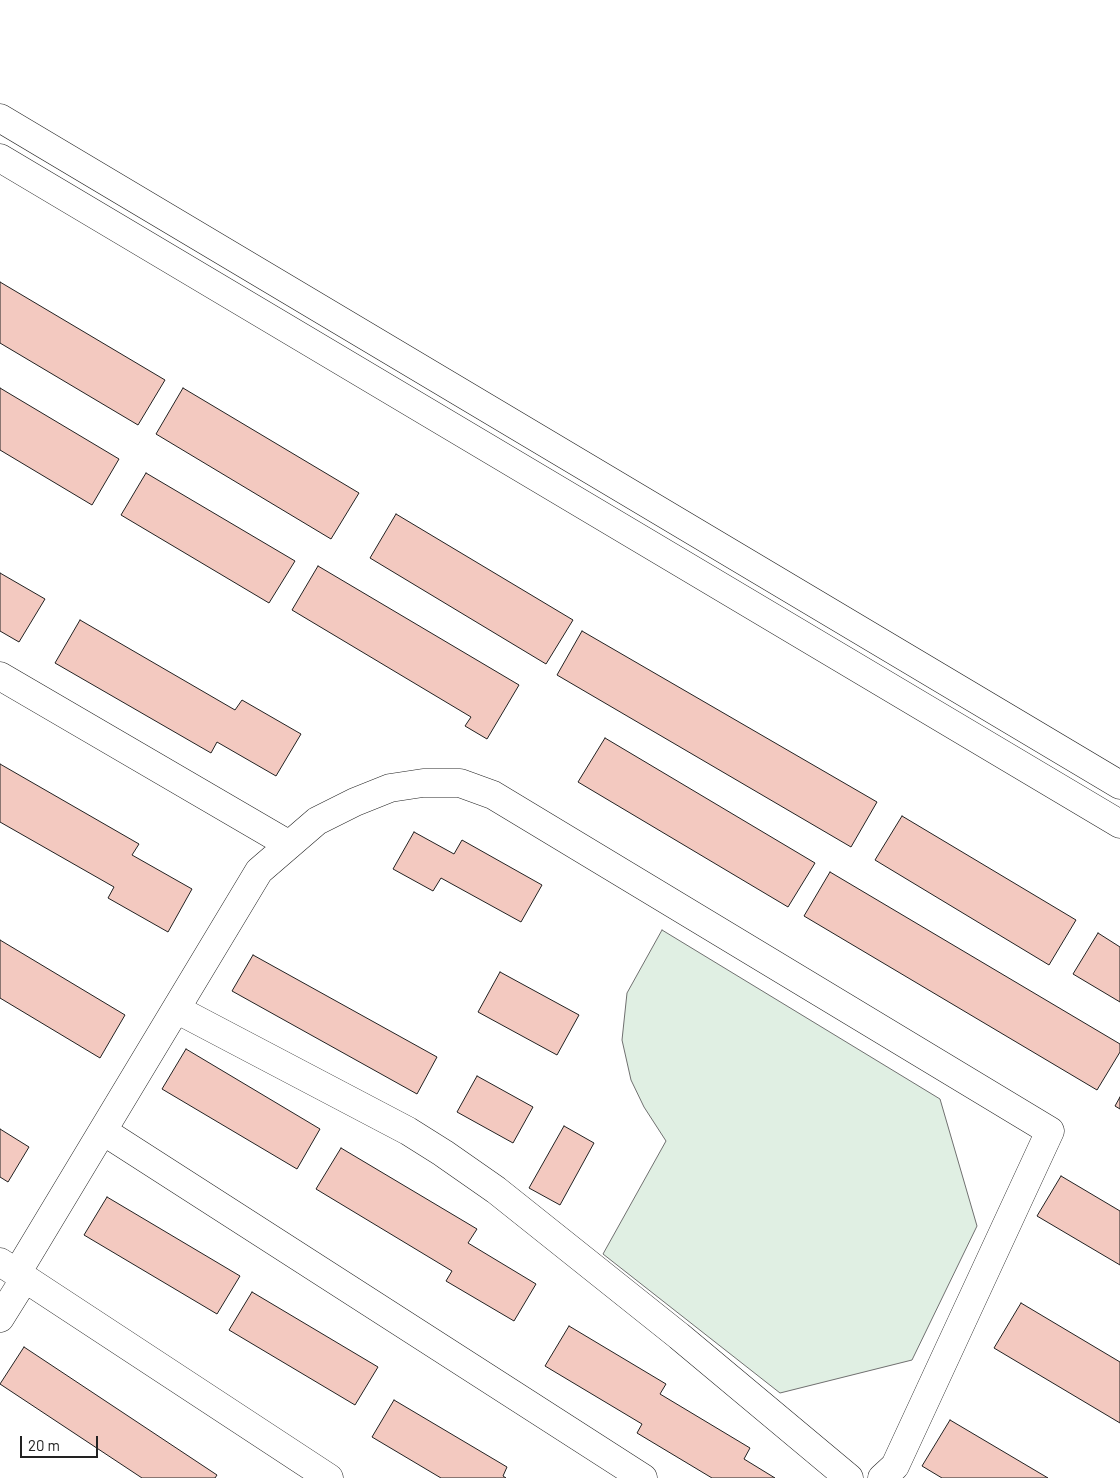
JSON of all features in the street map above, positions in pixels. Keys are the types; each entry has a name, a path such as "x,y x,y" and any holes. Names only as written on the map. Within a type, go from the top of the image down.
{"street":[{"path":"0,118 1120,785"},
{"path":"0,158 1120,824"},
{"path":"0,676 288,844"},
{"path":"0,1318 14,1271 103,1131 259,871 288,844 317,821 390,788 423,783 460,783 493,795 1050,1131 895,1466 882,1478"},
{"path":"176,1010 408,1131 443,1152 496,1190 672,1330 849,1478"},
{"path":"103,1131 643,1478"},
{"path":"14,1271 329,1478"}],"green space":[{"path":"662,930 940,1099 977,1226 912,1360 780,1393 603,1254 666,1141 644,1107 631,1080 622,1040 627,993"}],"building":[{"path":"0,282 165,380 138,425 0,343"},
{"path":"0,388 119,459 92,505 0,450"},
{"path":"183,388 359,493 331,539 156,434"},
{"path":"146,473 295,561 269,603 121,515"},
{"path":"396,514 573,620 546,664 370,558"},
{"path":"318,566 519,685 487,739 465,726 471,717 292,610"},
{"path":"0,573 45,599 19,642 0,631"},
{"path":"80,620 235,710 242,700 301,734 276,776 217,742 211,753 55,663"},
{"path":"582,631 877,802 851,847 557,675"},
{"path":"605,738 815,863 788,907 578,782"},
{"path":"0,764 139,844 132,855 192,889 168,932 108,898 114,887 0,822"},
{"path":"902,816 1076,920 1049,965 875,860"},
{"path":"414,832 454,854 462,840 542,885 521,922 441,878 433,891 393,869"},
{"path":"830,872 1120,1044 1120,1052 1097,1090 804,916"},
{"path":"1098,933 1120,947 1120,1002 1073,974"},
{"path":"0,940 125,1015 100,1058 0,998"},
{"path":"253,955 437,1057 417,1094 232,991"},
{"path":"500,972 579,1015 557,1055 478,1012"},
{"path":"186,1049 320,1129 297,1169 162,1089"},
{"path":"477,1076 533,1107 513,1143 457,1112"},
{"path":"1120,1097 1120,1109 1115,1106"},
{"path":"564,1126 594,1143 560,1205 529,1188"},
{"path":"0,1129 29,1147 8,1182 0,1177"},
{"path":"341,1148 477,1229 468,1243 536,1284 514,1321 446,1281 452,1271 316,1189"},
{"path":"1061,1176 1120,1211 1120,1265 1037,1216"},
{"path":"107,1197 240,1276 217,1314 84,1235"},
{"path":"252,1292 378,1367 355,1405 229,1330"},
{"path":"1021,1303 1120,1362 1120,1423 994,1348"},
{"path":"569,1326 666,1384 660,1394 750,1448 744,1459 775,1478 712,1478 637,1433 642,1424 545,1366"},
{"path":"24,1347 217,1475 215,1478 142,1478 0,1384"},
{"path":"394,1400 507,1467 503,1476 506,1478 441,1478 372,1437"},
{"path":"950,1420 1048,1478 942,1478 922,1466"}]}
